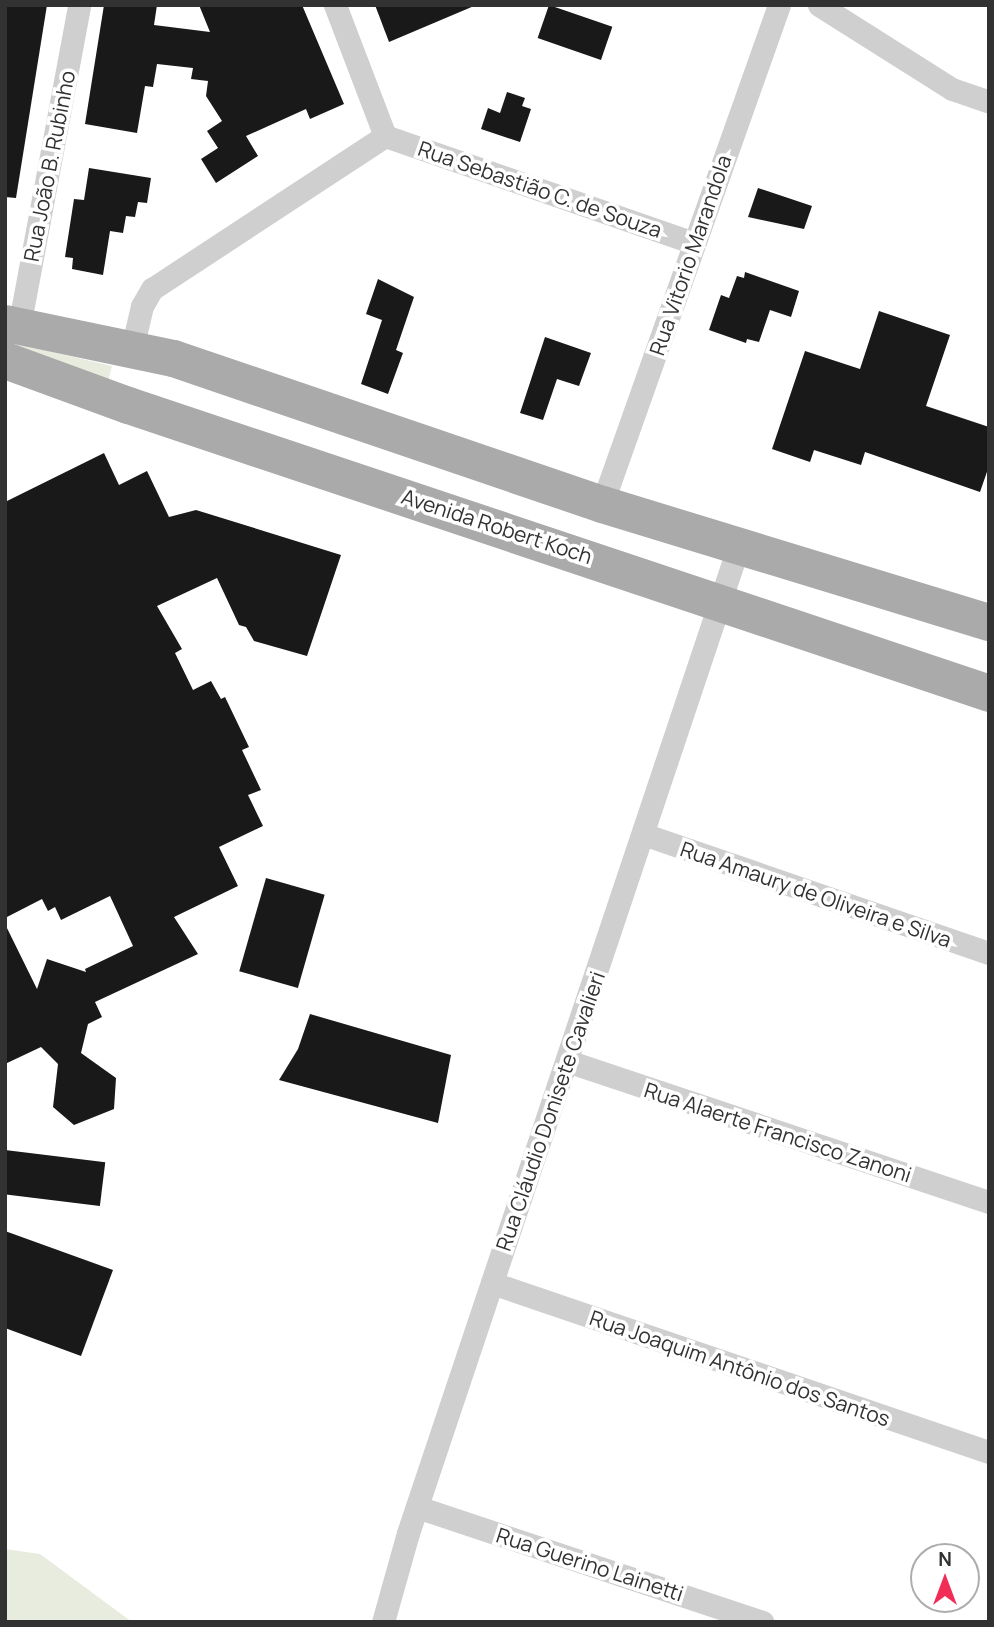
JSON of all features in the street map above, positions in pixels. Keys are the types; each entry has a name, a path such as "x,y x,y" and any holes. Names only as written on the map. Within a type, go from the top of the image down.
{"main road":[{"path":"10,337 132,348 173,358 602,504 989,622"},
{"name":"Avenida Robert Koch","path":"10,337 142,409 989,693"},
{"path":"132,348 142,409"},
{"path":"142,409 173,358"}],"street":[{"name":"Rua João B. Rubinho","path":"10,337 79,5"},
{"path":"132,348 142,306 152,289 385,136 335,5"},
{"name":"Rua Vitorio Marandola","path":"602,504 779,5"},
{"path":"819,5 952,89 989,102"},
{"name":"Rua Sebastião C. de Souza","path":"385,136 694,243"},
{"name":"Rua Cláudio Donisete Cavalieri","path":"383,1622 417,1507 739,545"},
{"name":"Rua Amaury de Oliveira e Silva","path":"643,834 989,953"},
{"name":"Rua Alaerte Francisco Zanoni","path":"567,1061 989,1202"},
{"name":"Rua Joaquim Antônio dos Santos","path":"492,1283 989,1452"},
{"name":"Rua Guerino Lainetti","path":"417,1507 762,1622"}],"shaded area":[{"path":"5,341 112,366 108,382 5,348"},
{"path":"5,1549 40,1554 132,1622 5,1622"}],"building":[{"path":"5,5 47,5 16,198 5,197"},
{"path":"104,5 157,5 154,25 210,32 199,5 302,5 344,104 310,119 306,109 246,136 258,156 216,183 201,159 218,148 207,131 222,121 206,96 208,81 191,79 193,68 157,64 153,87 145,86 137,133 85,124"},
{"path":"375,5 474,5 474,6 389,42"},
{"path":"549,5 612,27 601,60 538,38"},
{"path":"507,92 525,98 522,106 531,109 520,142 481,129 488,108 500,113"},
{"path":"89,168 151,178 147,203 138,202 135,217 126,216 123,233 110,231 103,275 72,269 73,258 65,257 74,199 84,200"},
{"path":"758,188 812,206 804,229 748,217"},
{"path":"745,272 799,291 791,317 770,310 759,342 747,339 746,343 709,330 721,295 729,298 737,276 744,278"},
{"path":"378,279 414,297 396,350 403,353 388,394 361,384 382,320 366,314"},
{"path":"879,311 950,335 926,406 989,427 989,466 980,492 865,452 861,465 814,450 810,462 772,449 805,351 860,369"},
{"path":"545,337 591,353 579,386 557,379 543,420 520,413"},
{"path":"104,453 119,485 147,471 169,517 196,510 341,555 307,656 254,641 246,627 239,625 217,578 157,606 182,649 175,653 193,690 211,681 221,699 225,697 249,747 242,750 261,790 248,795 263,826 219,847 238,886 174,917 198,954 95,1002 102,1017 88,1024 81,1053 116,1078 114,1109 74,1125 53,1107 58,1064 41,1047 5,1064 5,924 37,989 47,959 86,972 85,969 133,946 110,896 61,920 55,907 48,911 42,899 5,918 5,502"},
{"path":"266,878 325,895 298,988 239,971"},
{"path":"310,1014 451,1055 438,1123 279,1080 298,1049"},
{"path":"5,1150 105,1162 100,1206 5,1194"},
{"path":"5,1231 113,1270 81,1356 5,1328"}]}
